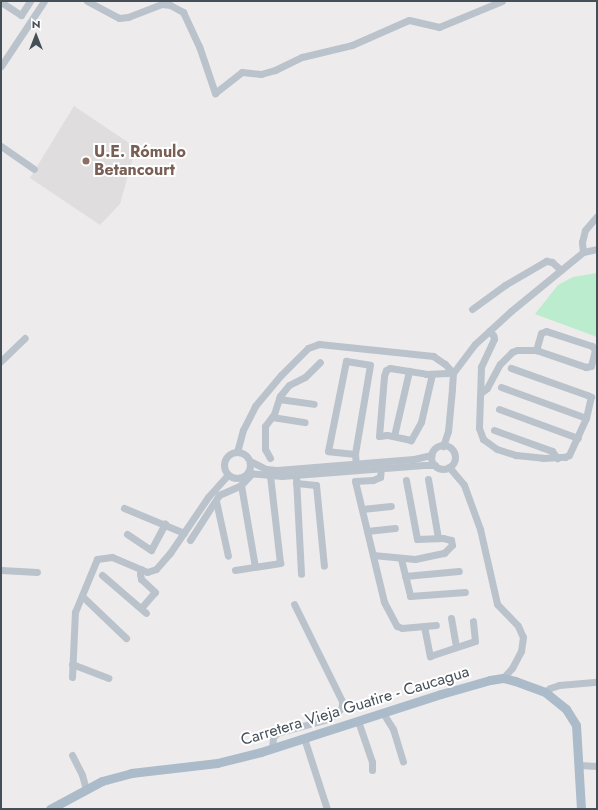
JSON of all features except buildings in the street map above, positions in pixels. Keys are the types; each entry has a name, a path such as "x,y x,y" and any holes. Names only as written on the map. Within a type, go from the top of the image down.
{"main road":[{"name":"Carretera Vieja Guatire - Caucagua","path":"50,809 60,806 86,789 102,781 131,773 217,762 272,749 490,680 503,678 545,692 566,709 576,725 581,809"}],"street":[{"path":"1,2 21,15 30,1"},
{"path":"1,66 44,1"},
{"path":"87,1 119,18 128,17 162,4 170,5 183,12 199,46 215,93 242,72 261,74 275,70 302,57 352,45 409,20 439,27 502,1"},
{"path":"1,146 34,168"},
{"path":"583,252 582,242 585,230 597,216"},
{"path":"432,374 421,422 411,440 394,436 379,436 384,376 386,370 390,368 409,372 432,374 447,373 452,371 475,344 560,270 583,252 597,249"},
{"path":"472,309 505,285 546,261 552,262 560,270"},
{"path":"482,392 487,388 500,364 512,352 522,349 536,350 586,367 591,366 595,350 592,346 546,330 541,333 536,350"},
{"path":"489,331 493,335 494,339 482,363 480,431 485,442 510,453 557,458 569,455 586,418 591,403 589,395 511,368"},
{"path":"1,361 25,338"},
{"path":"237,452 243,430 255,406 308,348 319,344 433,356 445,364 452,371 448,431 443,446"},
{"path":"355,454 328,451 346,361 370,365 355,454 356,465"},
{"path":"270,458 265,449 265,426 272,417 279,398 289,385 304,377 320,362"},
{"path":"394,436 409,372"},
{"path":"501,387 586,418"},
{"path":"268,391 279,398 314,404"},
{"path":"500,410 578,438"},
{"path":"272,417 306,422"},
{"path":"494,430 552,451 557,458"},
{"path":"432,455 414,459 356,465 278,470 266,468 250,461 245,454 237,452 228,455 224,463 224,467 228,475 237,478 250,473 295,475 435,465 442,469 449,467 454,462 454,454 450,448 443,446 436,448 432,455 435,465"},
{"path":"190,540 207,511 219,495 241,485 250,473 250,461"},
{"path":"449,467 464,485 480,529 497,604 518,626 523,637 521,651 512,668 503,678"},
{"path":"381,468 380,477 373,480 355,481 384,602 397,626 402,628 436,625"},
{"path":"72,677 75,612 97,559 112,557 147,572 156,569 184,533 208,497 228,475"},
{"path":"235,570 280,563 270,475"},
{"path":"295,475 301,574"},
{"path":"428,479 438,538"},
{"path":"373,555 401,559 414,559 444,553 452,545 452,540 438,538 417,539 406,480"},
{"path":"296,483 316,485 324,566"},
{"path":"241,485 255,568"},
{"path":"216,501 228,556"},
{"path":"362,510 391,506"},
{"path":"124,508 184,533"},
{"path":"127,534 151,550 165,524"},
{"path":"367,531 395,528"},
{"path":"401,559 410,596 465,592"},
{"path":"102,575 144,610 155,592 141,579 141,569"},
{"path":"1,570 37,572"},
{"path":"405,576 459,571"},
{"path":"82,596 126,638"},
{"path":"272,749 273,737 277,733 327,719 335,715 342,707 342,701 294,604"},
{"path":"451,618 456,647"},
{"path":"424,626 430,656 475,641 473,622"},
{"path":"72,664 108,678"},
{"path":"545,692 550,688 559,685 597,682"},
{"path":"383,713 393,729 403,761"},
{"path":"358,721 372,762 372,770"},
{"path":"304,738 327,809"},
{"path":"72,755 82,776 86,789"},
{"path":"579,765 597,766"}],"shaded area":[{"name":"U.E. Rómulo Betancourt","path":"74,106 129,143 133,157 120,204 100,225 30,178"}],"green space":[{"path":"597,273 597,337 535,314 558,285 573,277"}],"place":[{"name":"U.E. Rómulo Betancourt","path":"86,161"}]}
